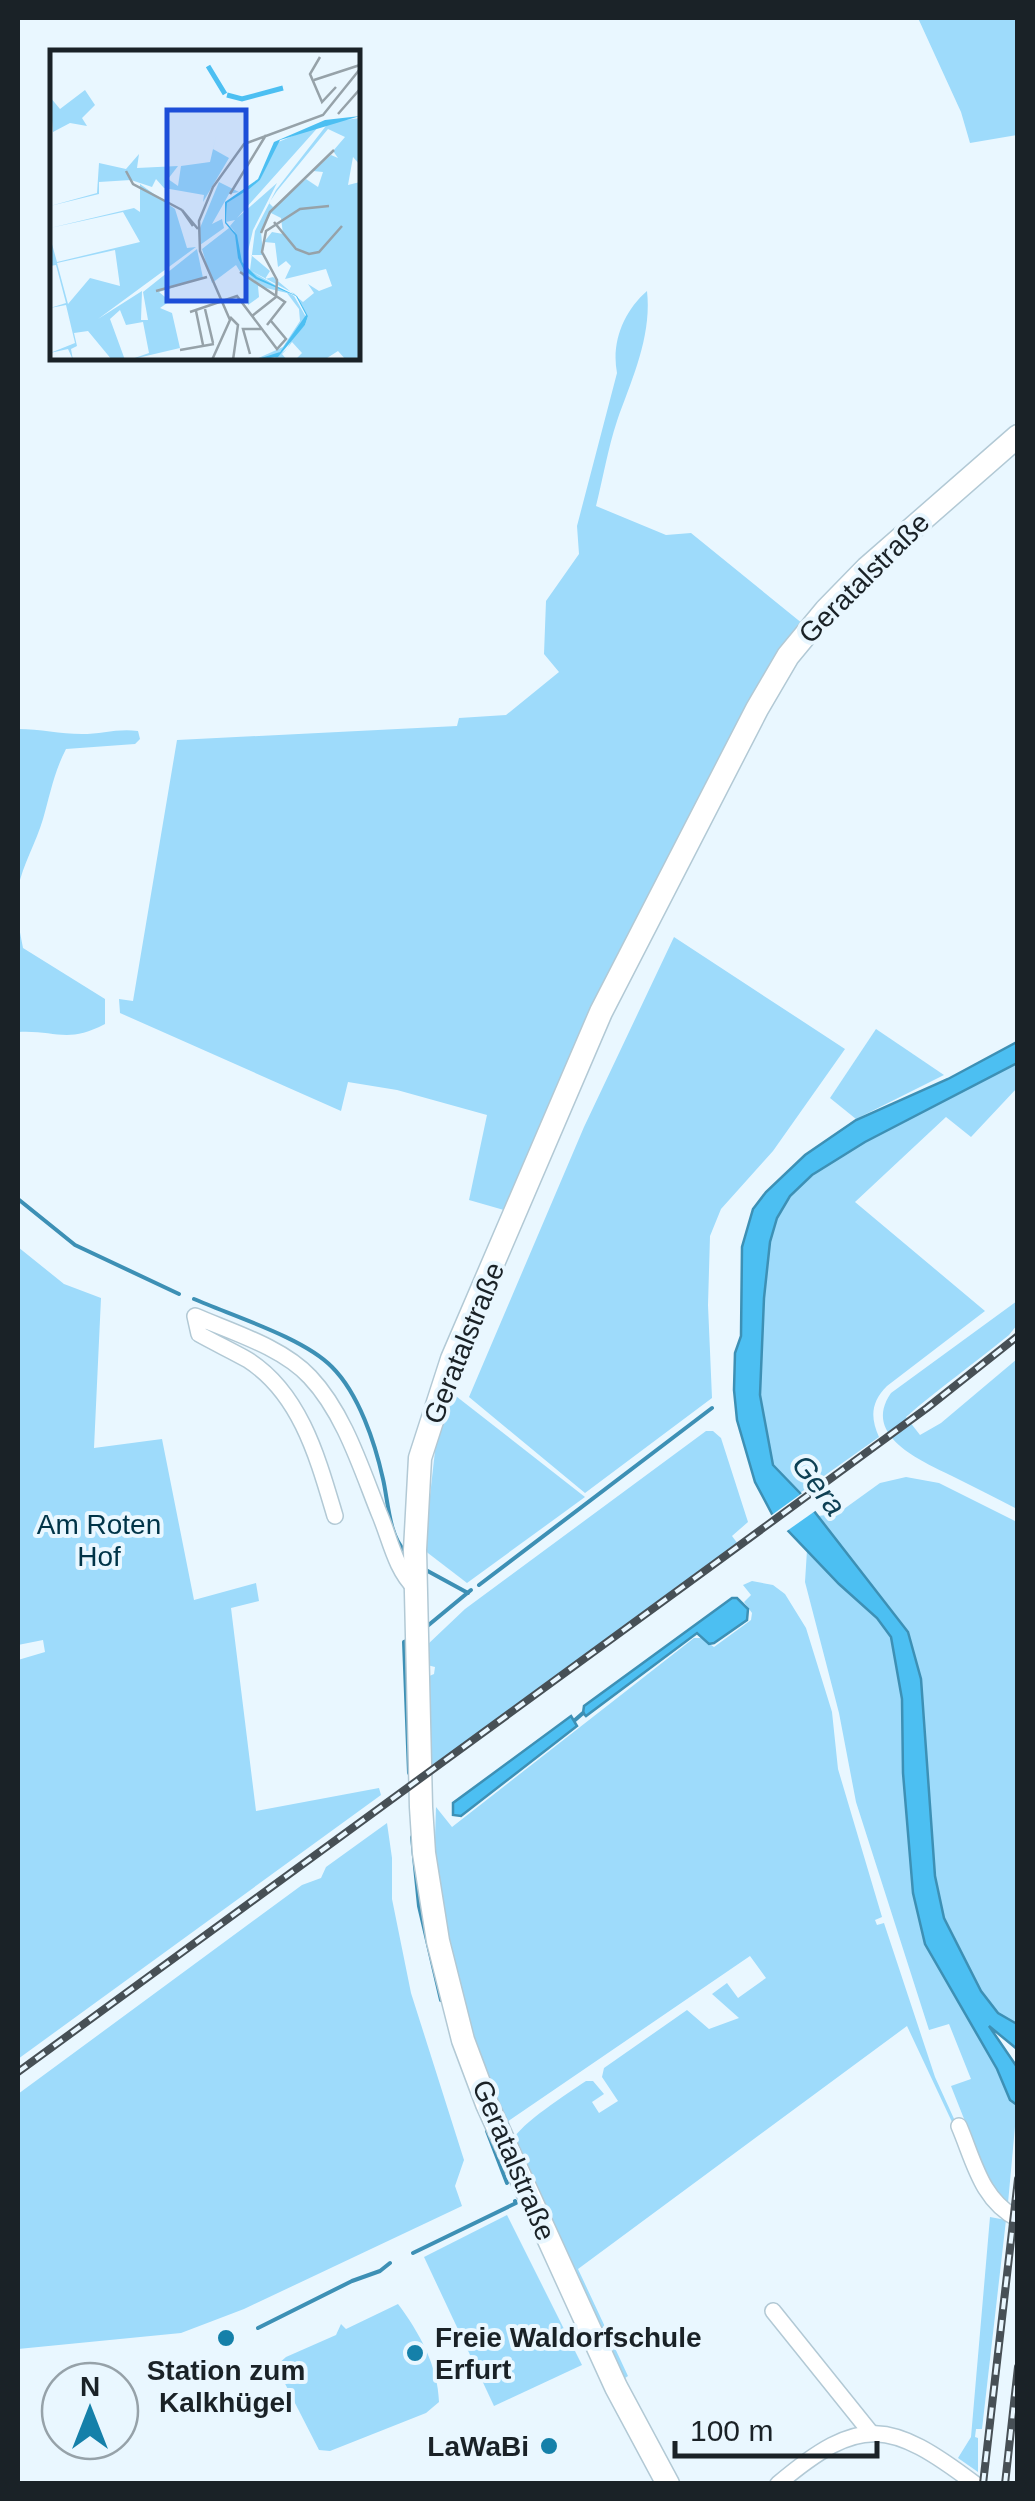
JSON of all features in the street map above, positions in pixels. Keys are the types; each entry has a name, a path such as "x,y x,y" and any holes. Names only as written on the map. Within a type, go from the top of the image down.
{"street":[{"name":"Geratalstraße","path":"668,2484 616,2387 510,2156 464,2040 438,1942 424,1853 415,1588 420,1458 441,1389 601,1012 788,656 866,568 1018,436"},
{"path":"335,1516 321,1468 293,1404 250,1362 198,1334 196,1316 274,1352 308,1375 337,1419 360,1466 399,1569 415,1588"},
{"path":"959,2126 988,2196 1000,2209 1018,2219"},
{"path":"773,2310 871,2434"},
{"path":"778,2484 832,2443 871,2434 908,2441 975,2484"}],"green space":[{"path":"918,18 1017,18 1017,135 970,143 961,112"},
{"path":"647,291 644,341 614,431 596,506 666,535 691,533 803,624 511,1212 469,1200 487,1115 397,1090 348,1082 341,1111 120,1013 119,999 133,1001 177,740 457,726 459,718 506,715 559,672 544,654 546,601 579,554 577,526 617,373 618,339 632,308"},
{"path":"18,729 82,734 131,730 138,731 140,739 135,744 66,749 18,888"},
{"path":"18,922 23,948 105,999 105,1024 71,1035 18,1032"},
{"path":"674,937 845,1049 773,1151 721,1209 710,1236 712,1398 585,1493 469,1397 584,1127"},
{"path":"876,1029 944,1075 856,1119 830,1098"},
{"path":"1017,1063 1017,1088 971,1137 946,1117 855,1202 985,1311 887,1386 874,1410 879,1437 800,1493 773,1466 762,1415 763,1288 777,1217 793,1194 849,1150"},
{"name":"Am Roten Hof","path":"18,1247 64,1284 101,1298 94,1448 162,1439 194,1600 256,1583 259,1601 231,1608 256,1811 379,1788 381,1795 18,2059 18,1660 45,1652 43,1640 18,1645"},
{"path":"1017,1301 1017,1325 1009,1335 906,1417 920,1435 941,1423 1017,1359 1017,1509 899,1445 884,1422 884,1408 891,1393"},
{"path":"452,1393 585,1497 467,1583 424,1550 437,1433"},
{"path":"706,1431 721,1438 748,1522 732,1536 738,1544 430,1768 427,1677 434,1674 435,1667 427,1665 426,1646 465,1609"},
{"path":"906,1477 939,1483 1017,1522 1017,2024 998,2013 981,1991 944,1918 935,1876 921,1679 908,1632 817,1516 837,1514 880,1483"},
{"path":"807,1550 877,1618 891,1637 902,1699 903,1773 913,1893 925,1944 997,2069 1010,2100 1017,2105 1008,2203 993,2192 951,2086 971,2079 949,2024 929,2030 856,1802 839,1713 805,1582"},
{"path":"752,1581 773,1585 785,1594 806,1628 832,1712 838,1769 882,1917 875,1920 877,1925 884,1923 935,2077 955,2121 952,2122 907,2026 578,2269 628,2376 622,2380 512,2141 534,2118 586,2081 593,2081 604,2094 592,2102 599,2113 618,2101 602,2077 604,2068 687,2010 709,2029 739,2018 712,1994 727,1983 738,1998 766,1978 750,1956 504,2124 455,1981 434,1870 436,1807 452,1827 694,1638 714,1647 751,1620 752,1613 744,1602 751,1595 743,1585"},
{"path":"387,1823 392,1899 411,1993 464,2160 455,2186 462,2206 244,2309 181,2333 18,2349 18,2094 302,1885 321,1878 326,1867"},
{"path":"507,2215 582,2365 494,2406 424,2257"},
{"path":"990,2217 1006,2220 982,2429 976,2429 975,2437 978,2472 958,2458 971,2437"},
{"path":"398,2304 426,2350 439,2402 426,2413 330,2451 319,2450 276,2366 286,2357 336,2335 341,2324 346,2329"}],"shaded area":[{"path":"1017,1042 1017,1063 865,1142 812,1175 790,1196 777,1218 770,1242 760,1395 773,1465 800,1493 908,1632 921,1679 935,1876 944,1918 981,1991 998,2013 1017,2024 1017,2049 989,2026 1017,2067 1017,2105 1010,2100 997,2069 925,1944 913,1893 903,1773 902,1699 891,1637 877,1618 772,1514 755,1482 737,1420 734,1390 735,1353 741,1336 742,1247 753,1209 766,1192 805,1155 856,1120 948,1079"},
{"path":"732,1598 748,1609 747,1620 714,1643 709,1644 697,1633 586,1716 583,1713 584,1706"},
{"path":"571,1716 577,1726 461,1816 453,1815 453,1803"}],"pier":[{"path":"805,1491 818,1509 784,1533 769,1517"}],"waterway":[{"path":"18,1199 75,1245 179,1294"},
{"path":"194,1299 304,1347 320,1356 342,1378 370,1435 392,1527 405,1551"},
{"path":"479,1585 712,1408"},
{"path":"424,1569 468,1593"},
{"path":"425,1628 471,1590"},
{"path":"407,1641 404,1642 409,1773"},
{"path":"575,1720 583,1713"},
{"path":"412,1837 419,1906 441,2000"},
{"path":"487,2131 507,2183"},
{"path":"413,2253 515,2201"},
{"path":"258,2328 390,2263"}],"railway":[{"path":"18,2072 927,1408 1018,1336"},
{"path":"983,2484 1018,2179"},
{"path":"1005,2484 1018,2367"}],"place":[{"name":"Station zum Kalkhügel","path":"226,2338"},
{"name":"Freie Waldorfschule Erfurt","path":"415,2353"},
{"name":"LaWaBi","path":"549,2446"}],"water label":[{"name":"Gera","path":"819,1485"}]}
